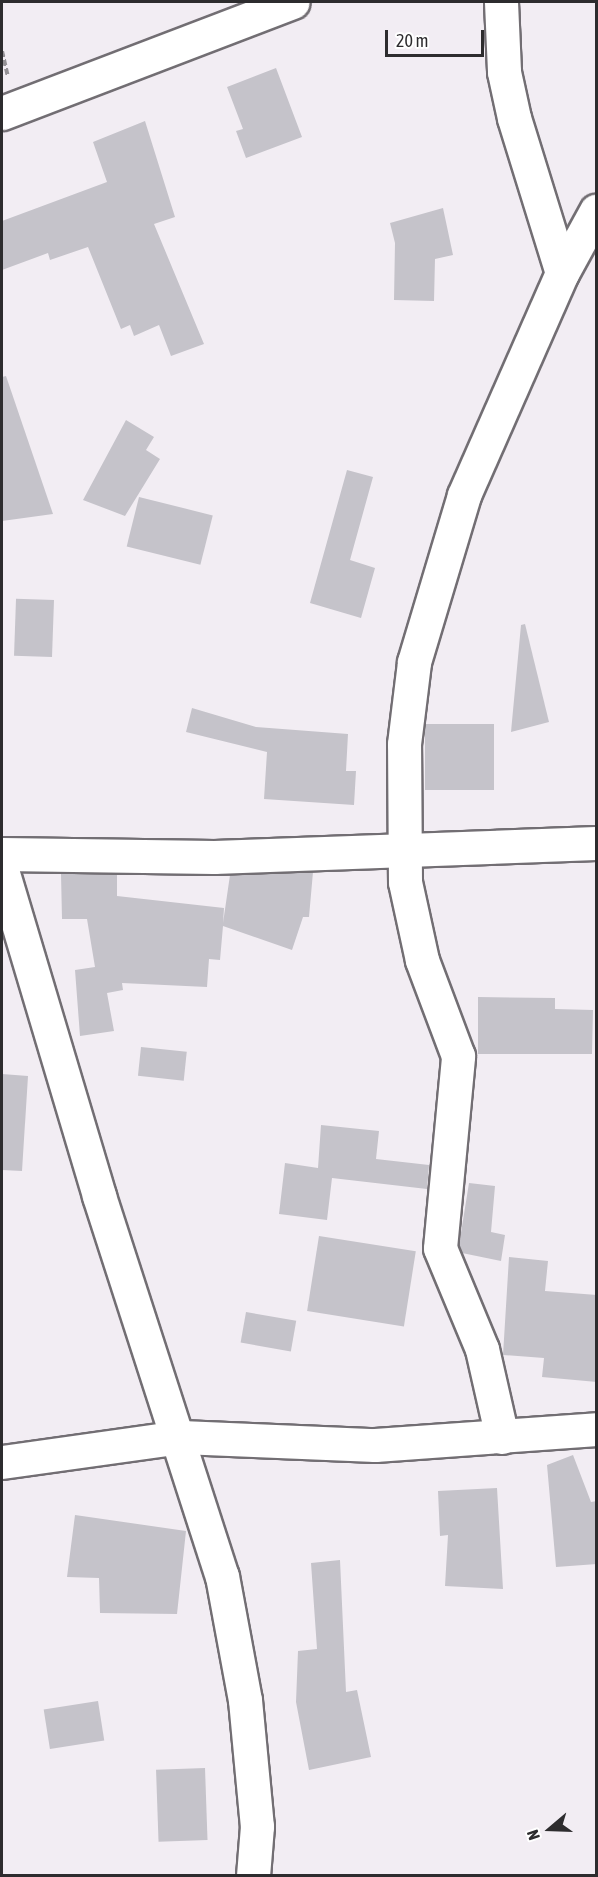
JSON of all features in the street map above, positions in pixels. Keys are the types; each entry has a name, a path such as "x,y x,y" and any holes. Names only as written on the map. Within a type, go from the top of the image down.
{"street":[{"path":"2,113 292,2"},
{"path":"501,2 504,72 514,118 562,273"},
{"path":"502,1437 482,1349 440,1248 458,1056 422,960 401,853 404,744 414,662 464,495 562,273 597,211"},
{"path":"2,854 401,853 597,843"},
{"path":"2,870 99,1196 181,1437 222,1576 245,1700 257,1826 253,1875"},
{"path":"2,1462 181,1437 375,1445 597,1429"}],"building":[{"path":"276,68 302,137 246,158 236,131 243,129 227,87"},
{"path":"145,121 175,217 154,224 204,344 171,356 159,325 134,336 130,325 121,329 88,247 50,260 48,253 2,270 2,221 107,182 93,142"},
{"path":"443,208 453,255 435,259 434,301 394,300 395,243 390,223"},
{"path":"6,376 53,514 2,521 2,377"},
{"path":"126,420 154,437 146,450 160,459 125,516 83,500"},
{"path":"347,470 373,477 350,560 375,568 361,618 310,603"},
{"path":"139,497 213,515 200,565 127,546"},
{"path":"16,599 54,600 52,657 14,656"},
{"path":"525,624 549,722 511,732 521,625"},
{"path":"192,708 256,727 348,734 346,771 356,771 354,805 264,799 267,752 186,732"},
{"path":"425,724 494,724 494,790 425,790"},
{"path":"313,872 309,917 303,917 292,950 223,926 220,960 209,959 207,987 122,983 123,990 107,993 114,1031 80,1036 75,970 95,967 87,919 62,919 61,874 117,874 117,896 224,908 223,923 230,875"},
{"path":"478,997 555,998 555,1009 593,1010 592,1054 478,1054"},
{"path":"141,1047 187,1052 184,1081 138,1076"},
{"path":"2,1074 28,1076 22,1171 2,1170"},
{"path":"321,1125 379,1131 376,1159 429,1165 427,1189 332,1178 327,1220 279,1214 285,1163 318,1168"},
{"path":"469,1183 495,1186 491,1232 505,1235 501,1261 462,1253 459,1245"},
{"path":"319,1236 416,1251 404,1326 307,1311"},
{"path":"509,1257 548,1261 545,1291 597,1295 597,1382 542,1377 544,1358 503,1355"},
{"path":"246,1312 296,1321 291,1351 241,1343"},
{"path":"573,1455 591,1502 597,1501 597,1564 556,1567 547,1465"},
{"path":"497,1488 503,1589 445,1586 448,1535 440,1536 438,1491"},
{"path":"75,1515 186,1531 177,1614 100,1613 99,1578 67,1577"},
{"path":"340,1560 346,1692 357,1690 371,1757 309,1770 296,1702 298,1651 317,1649 311,1563"},
{"path":"98,1701 104,1741 50,1749 44,1710"},
{"path":"205,1768 208,1840 159,1842 156,1770"}]}
